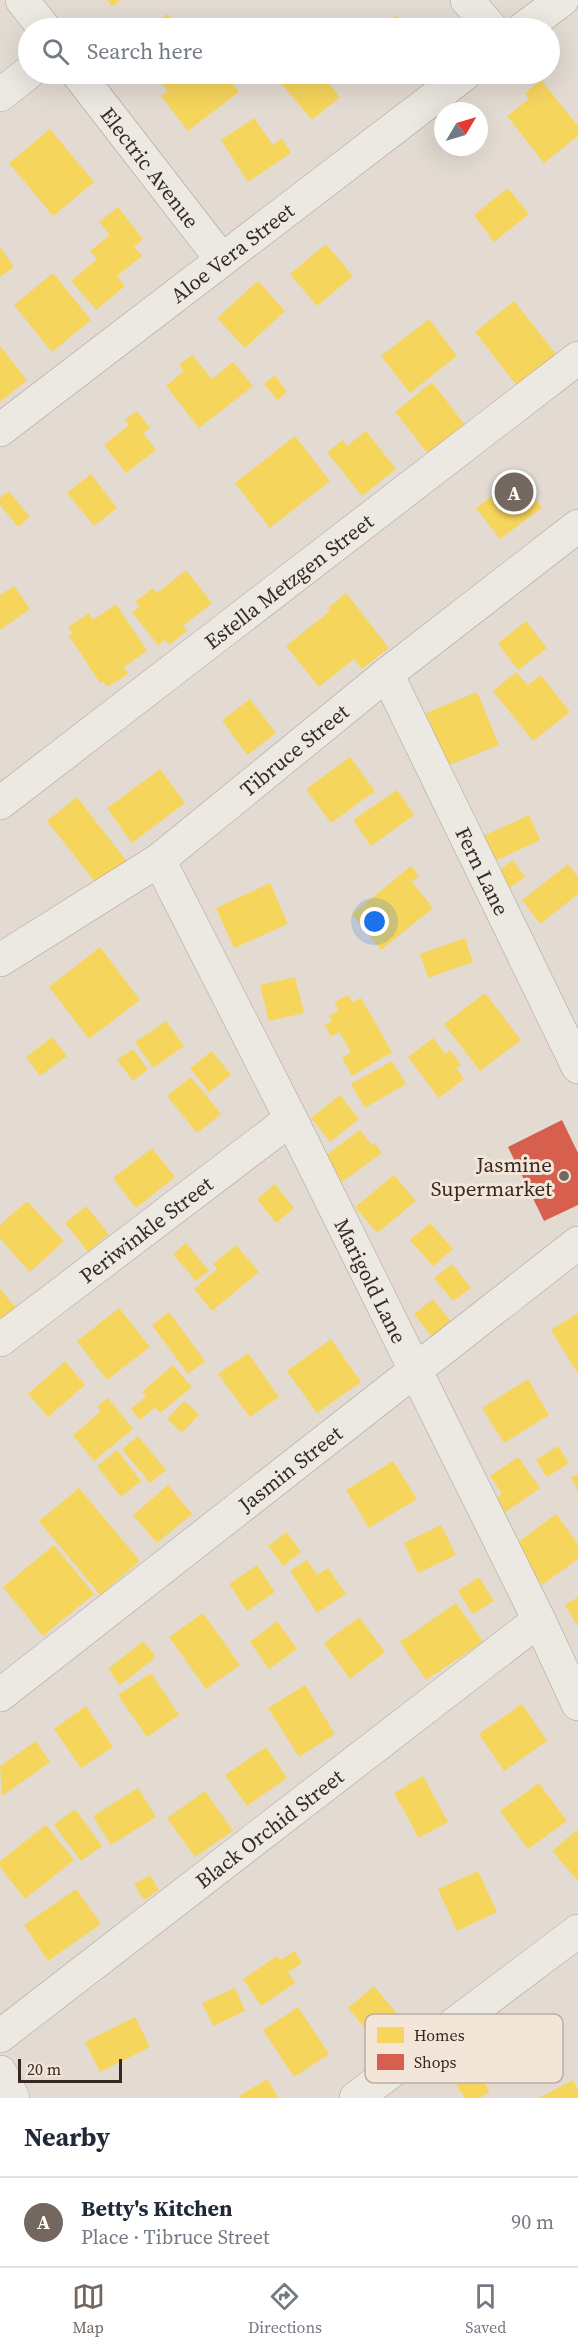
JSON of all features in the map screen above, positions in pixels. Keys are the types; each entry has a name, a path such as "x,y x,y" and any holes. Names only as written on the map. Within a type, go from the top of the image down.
{"street":[{"path":"22,0 36,18"},
{"path":"467,0 482,18"},
{"path":"538,18 562,0"},
{"path":"0,95 18,81"},
{"name":"Electric Avenue","path":"86,84 222,260"},
{"name":"Aloe Vera Street","path":"0,430 452,84"},
{"name":"Estella Metzgen Street","path":"0,803 578,358"},
{"name":"Tibruce Street","path":"0,960 159,860 387,674 578,526"},
{"name":"Fern Lane","path":"387,674 578,1067"},
{"name":"Marigold Lane","path":"159,860 291,1119 539,1620 578,1704"},
{"name":"Periwinkle Street","path":"0,1340 291,1119"},
{"name":"Jasmin Street","path":"0,1695 578,1243"},
{"name":"Black Orchid Street","path":"0,2036 539,1620"},
{"path":"468,2014 578,1931"},
{"path":"0,2072 13,2098"},
{"path":"356,2098 376,2083"}],"building: Homes":[{"path":"107,0 121,0 112,6"},
{"path":"162,84 233,84 239,92 188,131 161,96 168,91"},
{"path":"281,84 329,84 340,97 312,120"},
{"path":"536,84 544,84 578,126 578,136 544,163 507,116 529,99 525,93"},
{"path":"254,118 273,145 282,138 291,153 248,182 221,140"},
{"path":"50,129 94,182 53,216 9,163"},
{"path":"508,188 529,214 494,242 474,215"},
{"path":"118,207 143,239 134,247 142,256 117,276 125,286 96,310 71,281 97,259 90,251 110,235 99,222"},
{"path":"326,244 353,276 317,306 290,274"},
{"path":"0,247 14,267 0,277"},
{"path":"53,273 91,320 52,352 14,305"},
{"path":"258,281 285,311 245,348 217,318"},
{"path":"514,301 556,354 517,386 475,332"},
{"path":"429,319 457,356 410,393 381,356"},
{"path":"0,346 27,380 0,402"},
{"path":"192,355 212,379 233,362 253,386 199,428 166,386 184,371 179,365"},
{"path":"275,375 287,392 277,400 264,384"},
{"path":"432,382 465,425 429,455 395,412"},
{"path":"137,411 150,428 143,433 156,450 126,473 104,445 129,425 125,420"},
{"path":"366,431 396,469 362,496 327,452 343,440 347,446"},
{"path":"295,436 330,481 270,528 235,483"},
{"path":"91,474 117,508 94,526 67,493"},
{"path":"519,476 542,508 500,539 476,508"},
{"path":"9,491 30,517 18,527 0,505 0,498"},
{"path":"186,570 212,603 183,626 187,631 169,645 165,640 158,645 132,612 139,607 135,602 153,588 157,593"},
{"path":"14,586 30,609 0,630 0,595"},
{"path":"346,593 389,648 362,669 354,659 319,687 286,646 330,611 328,608"},
{"path":"116,604 147,651 124,667 128,674 107,687 103,681 100,683 69,636 73,634 68,627 89,613 93,620"},
{"path":"526,621 547,648 518,670 498,643"},
{"path":"516,672 528,685 541,675 570,712 533,741 493,691"},
{"path":"477,692 499,745 447,766 426,713"},
{"path":"250,699 276,733 247,755 222,720"},
{"path":"350,757 375,791 331,823 306,789"},
{"path":"160,769 185,803 132,843 107,808"},
{"path":"397,790 414,815 371,846 353,820"},
{"path":"77,797 128,863 98,886 47,821"},
{"path":"529,815 540,840 493,862 481,837"},
{"path":"513,860 525,877 505,891 493,875"},
{"path":"568,864 578,877 578,894 540,924 522,900"},
{"path":"411,866 419,876 412,882 433,908 381,950 352,914"},
{"path":"270,883 288,924 234,948 216,908"},
{"path":"465,938 473,962 428,978 420,954"},
{"path":"100,947 140,1000 89,1039 49,987"},
{"path":"295,977 304,1013 269,1021 260,985"},
{"path":"485,993 521,1040 480,1071 444,1024"},
{"path":"348,995 352,1002 361,998 392,1052 352,1076 342,1058 351,1052 339,1032 331,1037 325,1025 332,1021 329,1016 339,1010 334,1002"},
{"path":"166,1021 184,1046 153,1068 135,1042"},
{"path":"52,1037 67,1056 40,1076 26,1057"},
{"path":"433,1038 445,1054 450,1050 461,1065 456,1068 464,1079 439,1098 408,1057"},
{"path":"133,1049 148,1069 133,1081 117,1060"},
{"path":"212,1051 231,1075 209,1092 190,1068"},
{"path":"392,1061 406,1084 365,1108 351,1084"},
{"path":"191,1077 221,1114 197,1133 167,1096"},
{"path":"340,1095 359,1119 330,1142 311,1118"},
{"path":"360,1130 372,1145 375,1143 382,1153 335,1187 317,1162"},
{"path":"152,1148 175,1177 136,1208 113,1178"},
{"path":"394,1175 416,1201 377,1233 355,1207"},
{"path":"275,1184 294,1208 276,1223 257,1199"},
{"path":"27,1201 64,1241 30,1272 0,1239 0,1225"},
{"path":"86,1206 109,1234 88,1252 65,1223"},
{"path":"430,1223 453,1249 433,1266 410,1240"},
{"path":"186,1243 209,1271 196,1281 173,1254"},
{"path":"236,1245 259,1272 212,1311 194,1289 217,1269 213,1264"},
{"path":"452,1264 471,1288 453,1301 434,1278"},
{"path":"0,1289 18,1310 0,1325"},
{"path":"433,1299 456,1328 437,1343 414,1314"},
{"path":"119,1308 150,1347 107,1380 77,1341"},
{"path":"169,1312 205,1361 188,1374 152,1325"},
{"path":"578,1313 578,1374 551,1330"},
{"path":"331,1339 361,1382 317,1413 287,1371"},
{"path":"248,1353 279,1397 250,1417 218,1374"},
{"path":"65,1361 85,1385 48,1417 28,1394"},
{"path":"173,1365 192,1387 160,1413 155,1407 140,1420 131,1409 146,1396 142,1392"},
{"path":"528,1379 549,1415 504,1443 482,1408"},
{"path":"108,1398 133,1429 94,1461 73,1435 101,1411 97,1406"},
{"path":"184,1401 199,1414 182,1433 167,1419"},
{"path":"138,1436 166,1470 150,1483 122,1449"},
{"path":"558,1446 569,1463 547,1477 536,1460"},
{"path":"117,1450 141,1481 121,1497 97,1466"},
{"path":"518,1457 540,1488 503,1514 493,1500 502,1494 490,1476"},
{"path":"393,1461 417,1499 369,1528 346,1490"},
{"path":"578,1474 578,1492 571,1477"},
{"path":"168,1485 192,1514 157,1543 133,1515"},
{"path":"79,1488 140,1561 100,1595 39,1521"},
{"path":"556,1514 578,1544 578,1559 542,1585 513,1546"},
{"path":"441,1525 456,1555 418,1573 404,1543"},
{"path":"287,1532 301,1552 283,1566 268,1546"},
{"path":"54,1545 94,1594 43,1636 3,1587"},
{"path":"307,1560 317,1575 328,1568 346,1594 317,1613 290,1571"},
{"path":"257,1565 275,1592 247,1611 229,1584"},
{"path":"479,1577 494,1601 473,1614 458,1591"},
{"path":"578,1597 578,1627 565,1605"},
{"path":"456,1603 483,1642 426,1680 400,1642"},
{"path":"203,1613 240,1665 206,1689 169,1637"},
{"path":"359,1617 385,1652 350,1679 324,1643"},
{"path":"277,1621 297,1649 269,1669 250,1642"},
{"path":"143,1641 156,1657 120,1685 108,1669"},
{"path":"151,1673 179,1715 147,1737 118,1695"},
{"path":"305,1685 335,1734 299,1757 268,1708"},
{"path":"522,1704 547,1741 504,1771 479,1734"},
{"path":"86,1706 113,1747 81,1768 54,1729"},
{"path":"36,1741 50,1762 2,1796 0,1766"},
{"path":"266,1747 287,1778 247,1806 225,1775"},
{"path":"423,1776 448,1822 419,1838 394,1793"},
{"path":"539,1783 567,1821 528,1849 500,1811"},
{"path":"138,1788 156,1817 111,1845 93,1816"},
{"path":"205,1791 233,1831 195,1857 167,1818"},
{"path":"75,1809 102,1846 81,1861 54,1825"},
{"path":"46,1825 74,1860 25,1899 0,1867 0,1861"},
{"path":"577,1830 578,1832 578,1881 552,1851"},
{"path":"478,1871 497,1912 457,1931 438,1889"},
{"path":"150,1875 159,1890 144,1900 134,1884"},
{"path":"76,1889 101,1924 48,1961 24,1925"},
{"path":"295,1951 302,1963 288,1972 295,1983 261,2006 243,1979 277,1956 280,1960"},
{"path":"374,1986 397,2014 365,2014 365,2028 348,2008"},
{"path":"235,1988 245,2011 213,2026 202,2003"},
{"path":"298,2007 329,2054 294,2077 263,2030"},
{"path":"135,2017 150,2047 100,2072 85,2042"},
{"path":"267,2079 279,2098 239,2098 239,2096"},
{"path":"573,2080 578,2090 578,2098 539,2098"},
{"path":"459,2083 484,2083 490,2091 480,2098 465,2098 456,2085"}],"building: Shops":[{"path":"562,1120 578,1153 578,1205 544,1221 508,1147"}],"place":[{"name":"Betty's Kitchen","path":"514,492"},
{"name":"Jasmine Supermarket","path":"564,1176"}]}
